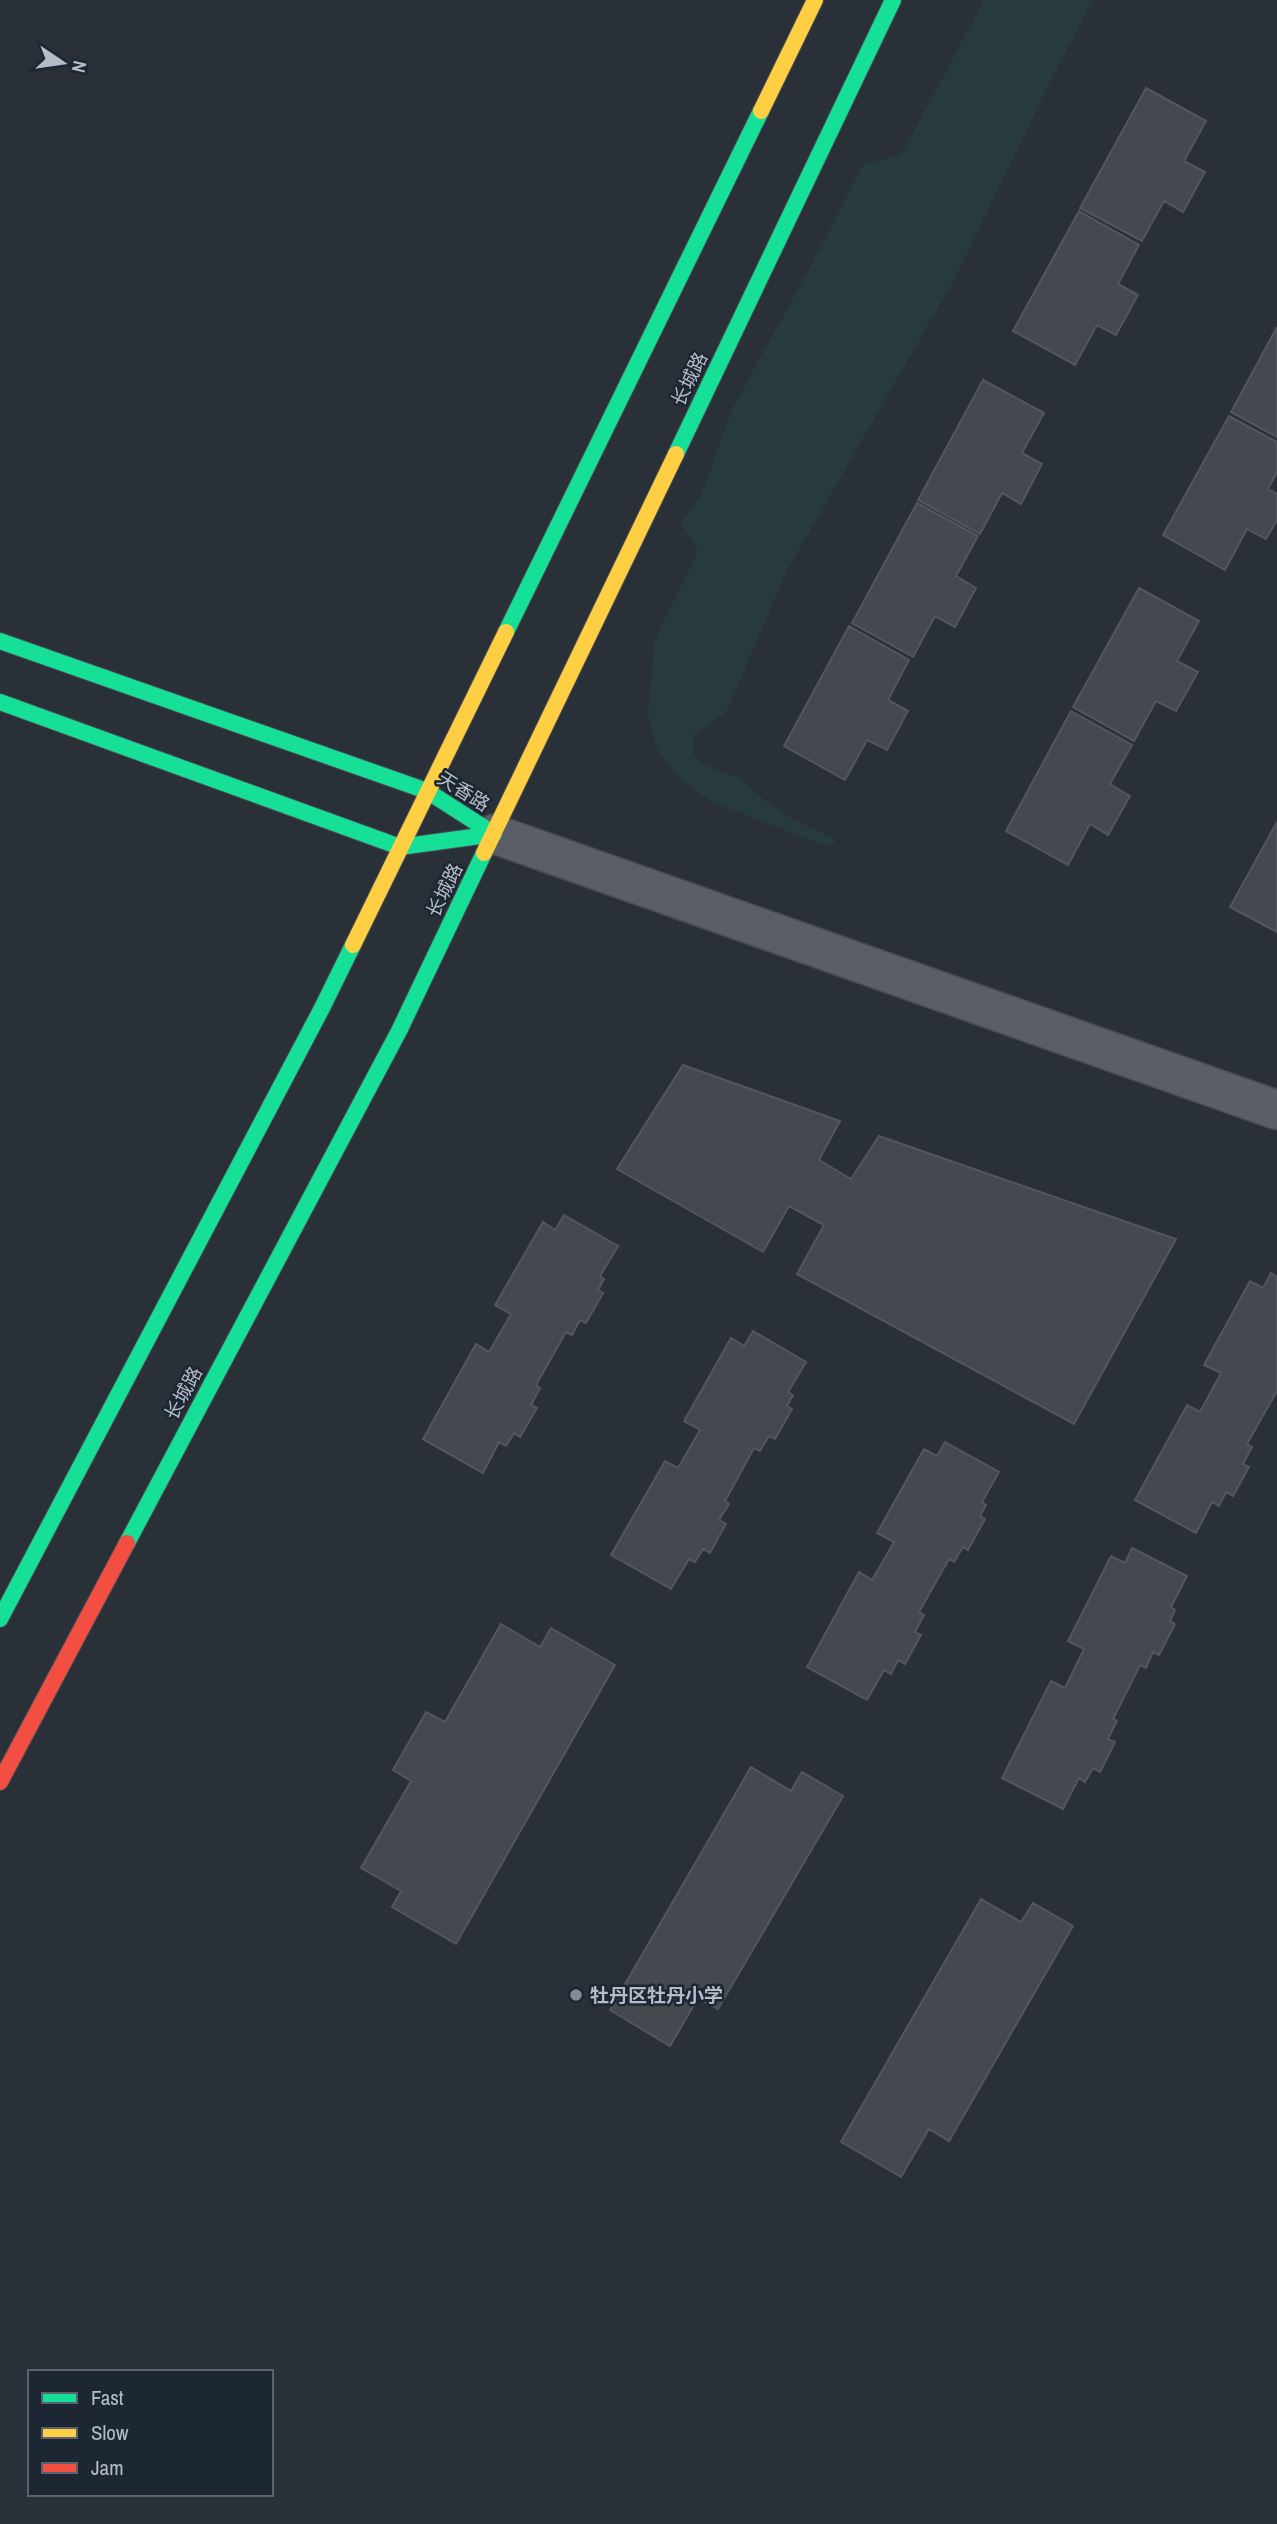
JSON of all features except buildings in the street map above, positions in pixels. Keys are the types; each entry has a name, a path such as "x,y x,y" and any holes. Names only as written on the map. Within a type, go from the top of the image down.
{"main road":[{"path":"0,1619 315,1021 815,0"},
{"name":"长城路","path":"0,1782 399,1031 893,0"},
{"name":"天香路","path":"0,641 427,791 494,834"},
{"name":"天香路","path":"0,702 400,847 494,834"}],"street":[{"path":"494,834 1277,1110"}],"green space":[{"path":"984,0 1093,0 955,278 786,573 727,711 693,736 693,753 701,764 740,778 769,804 835,839 834,844 826,846 712,802 679,778 657,749 648,714 655,640 698,550 681,523 702,493 732,409 826,238 863,164 901,155"}],"traffic: fast":[{"path":"676,454 893,0"},
{"path":"506,632 761,111"},
{"path":"0,641 427,791 494,834"},
{"path":"0,702 400,847 494,834"},
{"path":"127,1543 399,1031 484,853"},
{"path":"0,1619 353,945"}],"traffic: slow":[{"path":"761,111 815,0"},
{"path":"484,853 676,454"},
{"path":"353,945 506,632"}],"traffic: jam":[{"path":"0,1782 127,1543"}],"place":[{"name":"牡丹区牡丹小学","path":"576,1995"}]}
